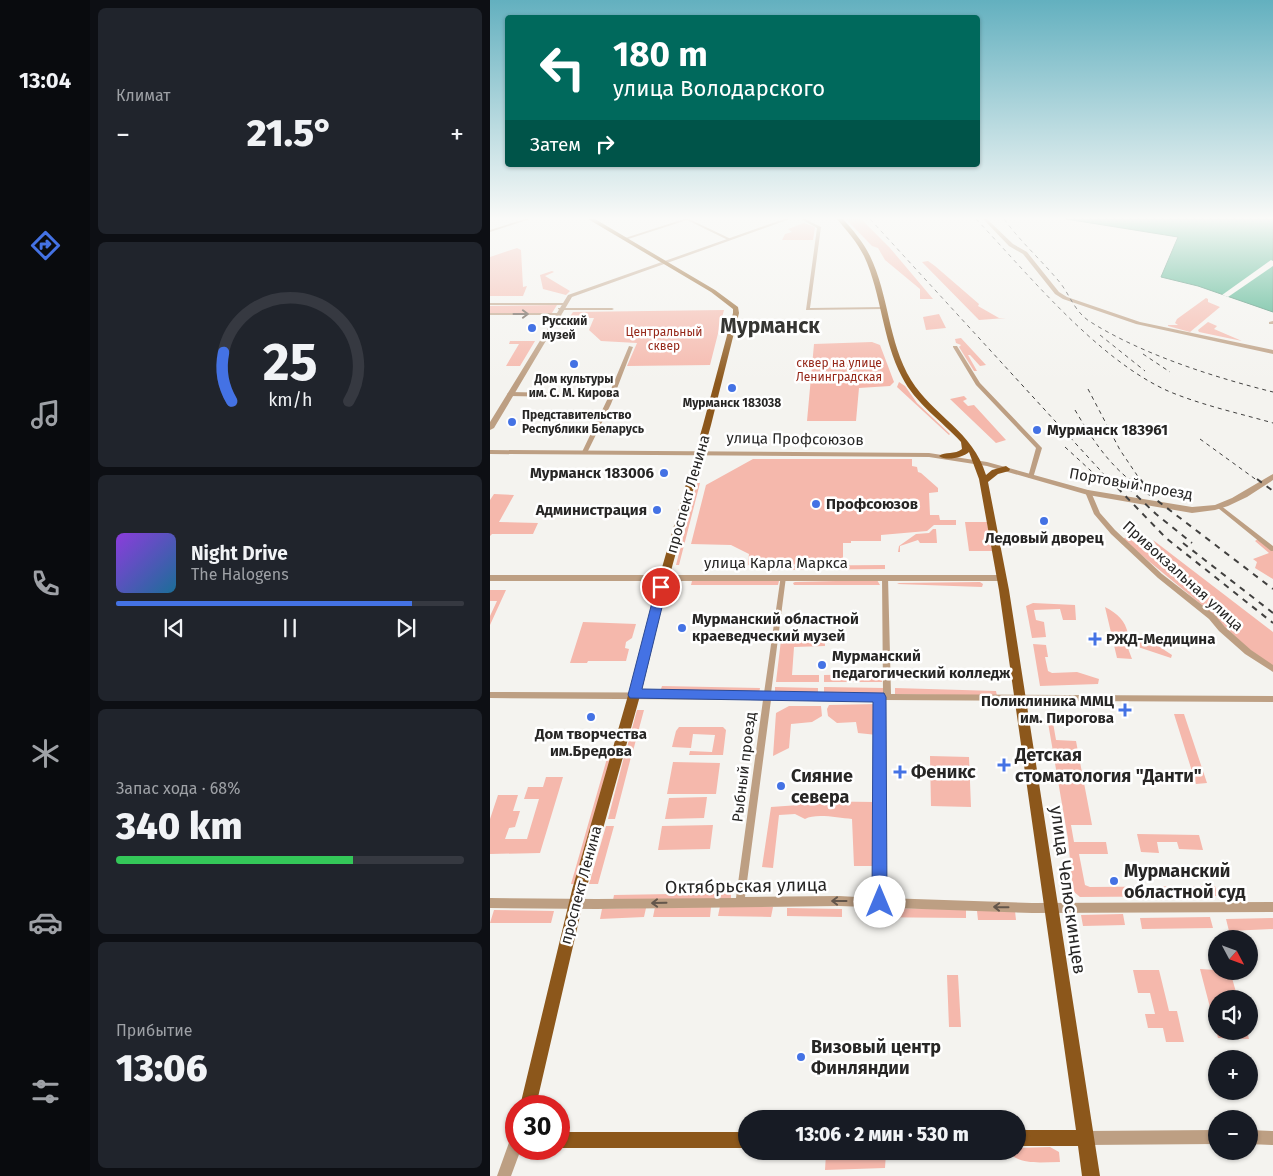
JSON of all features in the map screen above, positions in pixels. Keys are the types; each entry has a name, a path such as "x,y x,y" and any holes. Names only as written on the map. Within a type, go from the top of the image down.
{"main road":[{"name":"проспект Ленина","path":"531,1095 576,904 700,452 736,308 713,291 684,274"},
{"name":"улица Челюскинцев","path":"874,274 894,348 906,379 972,450 979,463 984,481 1002,578 1091,1176"},
{"path":"943,456 962,454 966,450 965,443"},
{"path":"984,481 995,472 1006,470"},
{"path":"1026,1138 1085,1138"},
{"path":"570,1140 738,1140"}],"street":[{"path":"490,428 560,309 575,293 630,274"},
{"path":"814,274 809,310 884,308"},
{"path":"1042,274 1057,293 1070,300 1138,323 1273,352"},
{"path":"490,304 560,309 612,309"},
{"path":"490,314 560,309"},
{"path":"585,452 631,347"},
{"path":"955,347 978,384 1039,448 1032,477"},
{"path":"510,394 611,396"},
{"name":"улица Профсоюзов","path":"490,452 915,454 943,456 979,463"},
{"name":"Портовый проезд","path":"979,463 1088,492 1192,510 1220,507 1229,504 1254,490 1273,476"},
{"name":"Привокзальная улица","path":"1088,492 1097,514 1113,532 1160,576 1212,617 1222,629 1248,652 1273,670"},
{"path":"1220,507 1273,549"},
{"name":"Рыбный проезд","path":"740,901 783,577"},
{"path":"880,902 885,577"},
{"name":"улица Карла Маркса","path":"490,578 1002,578"},
{"path":"490,694 1273,699"},
{"name":"Октябрьская улица","path":"490,903 576,904 740,901 880,902 1050,908 1273,907"},
{"path":"1085,1138 1208,1137"},
{"path":"1258,1137 1273,1138"},
{"path":"504,1176 510,1160"}],"green space":[{"path":"490,274 522,274 523,287 527,286 523,296 490,296"},
{"path":"550,274 545,276 570,291 566,295 543,289 540,275"},
{"path":"902,274 912,274 933,299 920,299 920,289"},
{"path":"934,274 944,274 979,304 978,306 999,318 1006,318 979,320"},
{"path":"1206,298 1208,302 1220,307 1190,332 1168,326 1178,325 1175,323 1177,319"},
{"path":"557,305 552,313 490,313 490,306"},
{"name":"Центральный сквер","path":"724,310 710,365 627,366 637,343 601,341 589,330 594,318 569,318 573,312"},
{"path":"939,314 946,328 926,330 923,317"},
{"path":"1208,322 1217,326 1214,329 1242,341 1199,332 1198,330"},
{"path":"961,338 986,365 980,366 968,355 977,371 974,371 959,347 961,345 956,343 955,339"},
{"path":"510,341 535,341 520,366 506,366 519,344 509,344"},
{"name":"сквер на улице Ленинградская","path":"872,342 880,345 894,382 890,386 859,388 856,421 807,421 814,344"},
{"path":"899,382 905,386 917,403 949,435 897,387"},
{"path":"964,396 967,399 963,401 968,406 974,405 1006,440 996,443 950,399"},
{"name":"Профсоюзов","path":"753,459 912,459 912,466 917,467 918,472 938,488 938,492 929,493 930,515 939,515 940,520 956,520 956,525 934,525 927,531 881,535 881,541 851,541 851,543 843,543 843,564 748,565 749,554 731,545 691,544 706,485"},
{"path":"697,483 700,483 679,565 676,565"},
{"path":"494,494 514,495 499,522 538,523 533,534 492,534 490,536 490,500"},
{"path":"965,522 987,522 992,551 969,551"},
{"path":"936,529 937,543 920,543 918,540 900,546 900,552 898,552 899,546 916,534 929,533"},
{"path":"1127,537 1146,551 1157,546 1153,540 1273,632 1273,666 1250,650 1228,631 1215,616 1122,539"},
{"path":"1258,539 1273,550 1273,579 1255,568 1257,562 1253,559 1269,553 1255,541"},
{"path":"885,565 885,569 751,570 752,566"},
{"path":"877,580 880,585 794,585 793,583 795,582"},
{"path":"692,581 779,581 778,585 691,585"},
{"path":"980,582 983,584 982,587 897,584 899,583"},
{"path":"490,590 506,590 490,625 490,616 497,601 490,601"},
{"path":"1033,603 1075,605 1076,620 1063,620 1060,609 1034,610 1036,620 1044,622 1046,637 1032,638 1026,606"},
{"path":"1105,607 1120,618 1128,634 1136,641 1143,636 1172,655 1171,658 1126,643 1132,659 1117,658"},
{"path":"583,622 636,624 632,638 626,642 625,648 629,649 626,661 570,663"},
{"path":"825,639 825,646 794,647 792,675 819,675 819,682 776,682 781,640"},
{"path":"1033,644 1046,645 1048,657 1045,657 1048,671 1052,673 1077,672 1099,679 1098,684 1040,686"},
{"path":"882,674 882,682 824,682 824,675"},
{"path":"662,686 760,688 759,694 660,692"},
{"path":"775,687 818,688 818,694 775,693"},
{"path":"824,687 884,688 884,694 824,694"},
{"path":"895,688 996,691 997,696 895,694"},
{"path":"877,704 877,735 858,733 856,722 837,723 828,716 827,709 829,705"},
{"path":"789,706 821,706 822,716 812,722 791,724 789,748 773,756 776,713"},
{"path":"637,710 644,710 633,751 626,751"},
{"path":"1046,711 1051,711 1056,740 1076,741 1092,825 1071,825 1074,842 1106,842 1108,854 1079,854 1085,885 1090,887 1215,886 1218,896 1080,897 1073,891 1068,839"},
{"path":"1174,714 1184,714 1207,783 1196,784"},
{"path":"679,727 723,727 726,730 723,755 689,755 690,751 712,752 715,735 693,734 691,748 672,747 676,731"},
{"path":"608,755 613,755 577,884 571,884"},
{"path":"930,756 969,757 971,807 931,806"},
{"path":"624,757 631,757 615,819 608,819"},
{"path":"673,762 720,763 716,794 667,794"},
{"path":"546,777 563,777 540,853 490,854 490,819 498,795 518,795 513,811 520,811 515,827 509,828 505,839 527,839 539,799 524,799 528,787 543,787"},
{"path":"707,797 704,818 665,819 669,798"},
{"path":"803,801 874,802 874,866 854,866 852,819 821,816 805,819 795,814 779,815 773,868 762,867 771,807 799,805"},
{"path":"713,825 710,849 658,850 662,826"},
{"path":"606,826 614,826 598,884 589,884"},
{"path":"1137,834 1199,835 1203,850 1179,849 1177,842 1157,842 1159,853 1141,852"},
{"path":"731,893 731,899 613,900 614,895"},
{"path":"720,906 773,907 771,917 718,916"},
{"path":"655,907 711,907 710,917 653,917"},
{"path":"646,908 644,917 600,919 602,909"},
{"path":"787,908 842,909 842,917 787,916"},
{"path":"859,908 966,909 966,918 859,917"},
{"path":"494,910 554,911 551,923 490,923"},
{"path":"977,911 1015,911 1016,920 978,920"},
{"path":"1123,914 1125,925 1083,926 1081,915"},
{"path":"1210,917 1213,928 1142,929 1140,918"},
{"path":"1273,918 1273,929 1229,930 1226,919"},
{"path":"1200,969 1208,970 1208,980 1233,980 1235,990 1208,990 1208,1000"},
{"path":"1133,970 1159,970 1169,1011 1177,1011 1184,1042 1166,1042 1163,1028 1148,1028 1145,1014 1155,1014 1150,993 1138,993"},
{"path":"947,975 958,975 961,1027 949,1027"},
{"path":"1050,1147 1059,1152 1060,1162 1021,1160 1026,1160 1026,1148"},
{"path":"826,1160 886,1160 885,1168 825,1170"}],"shaded area":[{"path":"1162,274 1273,274 1273,312 1198,286 1161,277"}],"pier":[{"path":"1252,274 1262,274 1228,297 1222,295"}],"railway":[{"path":"920,274 1110,481"},
{"path":"1026,274 1090,337 1142,377 1168,391 1206,405 1273,423"},
{"path":"1052,274 1065,289 1079,312 1089,321 1109,333 1154,354 1202,372 1273,392"},
{"path":"1100,335 1145,371"},
{"path":"1143,354 1170,372"},
{"path":"1088,389 1120,450 1141,481"},
{"path":"1075,410 1107,457 1131,481"},
{"path":"1200,439 1258,481"},
{"path":"1065,447 1102,481 1100,479"},
{"path":"1117,478 1120,481"},
{"path":"1109,479 1166,538 1273,623"},
{"path":"1119,479 1156,514 1192,543"},
{"path":"1129,479 1273,589"},
{"path":"1140,479 1144,484"},
{"path":"1257,479 1273,491"},
{"path":"1183,543 1273,613"}],"place":[{"name":"Русский музей","path":"532,328"},
{"name":"Дом культуры им. С. М. Кирова","path":"574,364"},
{"name":"Мурманск 183038","path":"732,388"},
{"name":"Представительство Республики Беларусь","path":"512,422"},
{"name":"Мурманск 183961","path":"1037,430"},
{"name":"Мурманск 183006","path":"664,473"},
{"name":"Профсоюзов","path":"816,504"},
{"name":"Администрация","path":"657,510"},
{"name":"Ледовый дворец","path":"1044,521"},
{"name":"Мурманский областной краеведческий музей","path":"682,628"},
{"name":"РЖД-Медицина","path":"1095,639"},
{"name":"Мурманский педагогический колледж","path":"822,665"},
{"name":"Поликлиника ММЦ им. Пирогова","path":"1125,710"},
{"name":"Дом творчества им.Бредова","path":"591,717"},
{"name":"Детская стоматология \"Данти\"","path":"1004,765"},
{"name":"Феникс","path":"900,772"},
{"name":"Сияние севера","path":"781,786"},
{"name":"Мурманский областной суд","path":"1114,881"},
{"name":"Визовый центр Финляндии","path":"801,1057"}],"district":[{"name":"Мурманск","path":"770,326"}],"route":[{"path":"661,587 634,695 879,697 880,902"}]}
